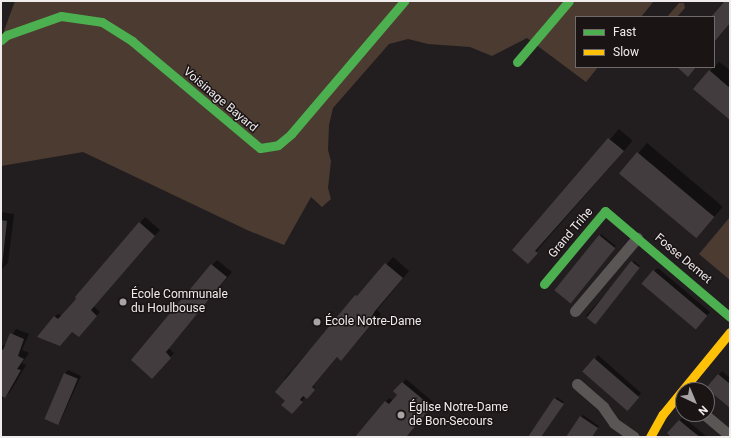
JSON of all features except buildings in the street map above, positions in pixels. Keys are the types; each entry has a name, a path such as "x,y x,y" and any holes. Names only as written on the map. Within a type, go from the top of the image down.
{"street":[{"name":"Voisinage Bayard","path":"1,40 61,16 102,22 132,41 260,148 278,145 291,134 404,1"},
{"path":"517,62 569,1"},
{"name":"Grand Trihe","path":"544,284 605,211 637,238"},
{"path":"575,310 637,238"},
{"name":"Fosse Demet","path":"637,238 730,317"},
{"path":"690,382 730,332"},
{"path":"577,384 603,407 614,423 634,437"},
{"path":"650,437 663,414 675,401"},
{"path":"713,422 730,436"}],"shaded area":[{"path":"15,1 654,1 642,16 575,16 575,68 597,68 586,82 527,38 492,56 470,47 428,44 408,39 389,44 333,108 329,125 328,150 331,161 328,188 331,199 322,207 311,197 284,245 247,230 83,152 1,166 1,39"},
{"path":"679,3 684,3 685,8 678,16 668,16"},
{"path":"730,217 730,280 699,254"}],"traffic: fast":[{"path":"1,40 7,35 61,16 102,22 132,41 260,148 278,145 291,134 404,1"},
{"path":"517,62 569,1"},
{"path":"544,284 605,211 730,317"}],"traffic: slow":[{"path":"650,437 663,414 730,332"}],"place":[{"name":"École Communale du Houlbouse","path":"123,302"},
{"name":"École Notre-Dame","path":"317,322"},
{"name":"Église Notre-Dame de Bon-Secours","path":"401,415"}]}
